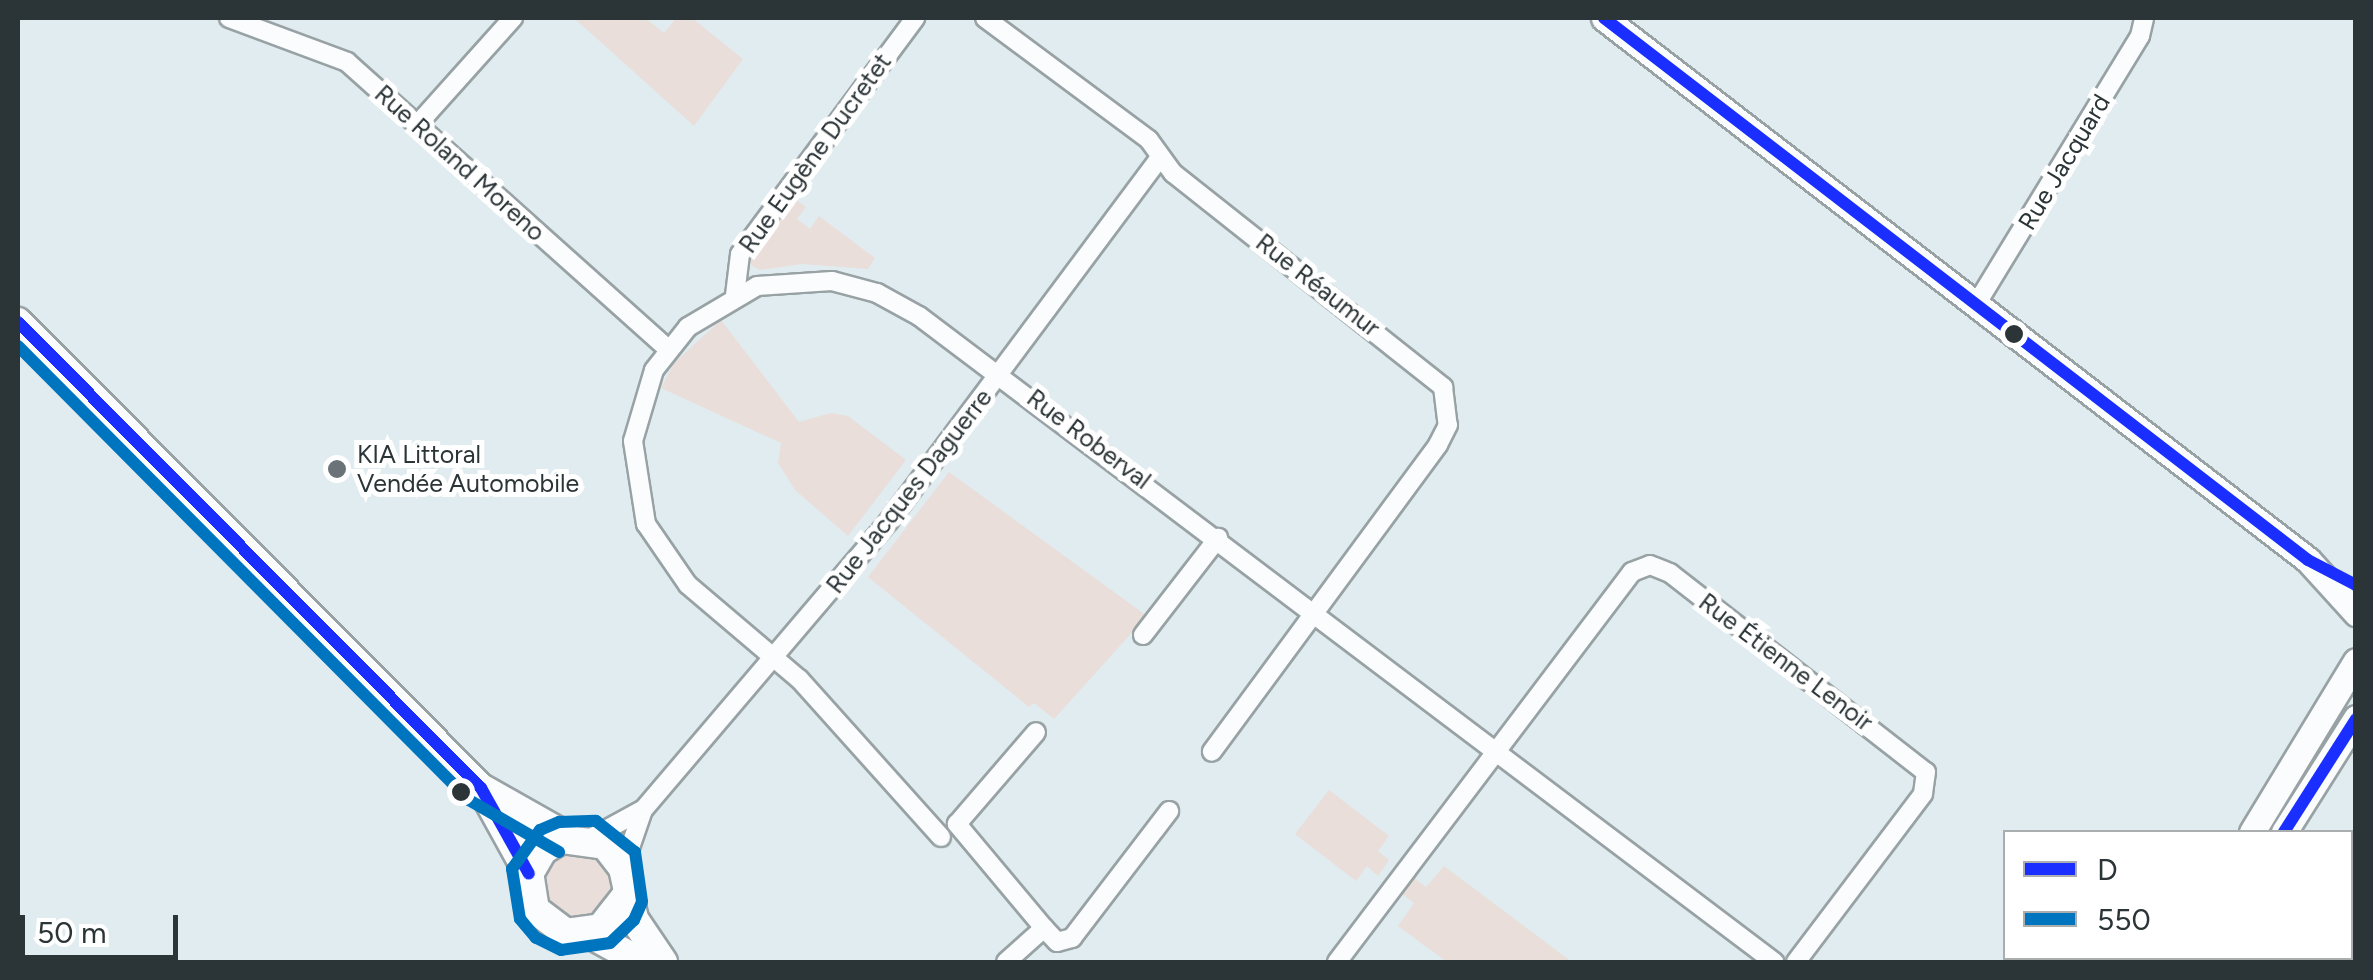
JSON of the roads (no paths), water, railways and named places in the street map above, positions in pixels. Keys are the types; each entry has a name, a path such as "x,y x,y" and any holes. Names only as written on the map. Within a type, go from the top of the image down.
{"main road":[{"path":"18,322 481,788 529,874 530,898 542,920 561,932 588,933 641,962"},
{"path":"481,788 611,850 623,868 625,897 663,962"},
{"path":"529,874 543,850 580,838"},
{"path":"588,933 612,920 625,897"}],"street":[{"name":"Rue Roland Moreno","path":"235,18 348,62 667,348"},
{"path":"417,125 513,18"},
{"name":"Rue Eugène Ducretet","path":"735,296 740,254 915,18"},
{"name":"Rue Réaumur","path":"985,18 1148,140 1159,159 1444,387 1448,425 1438,446 1313,610 1212,752"},
{"path":"1604,18 2308,560 2356,585"},
{"name":"Rue Jacquard","path":"1976,304 2140,36 2144,18"},
{"name":"Rue Jacques Daguerre","path":"643,810 774,657 1002,374 1159,159"},
{"name":"Rue Roberval","path":"941,837 774,657 688,584 646,524 634,440 644,392 667,348 735,296 785,280 856,286 899,304 1002,374 1774,962"},
{"path":"1142,635 1218,538"},
{"path":"2308,560 2356,613"},
{"name":"Rue Étienne Lenoir","path":"1497,752 1632,572 1650,565 1670,574 1926,772 1923,794 1796,962"},
{"path":"2253,830 2356,662"},
{"path":"2285,830 2356,718"},
{"path":"1036,732 957,824 1057,942 1072,938 1168,811"},
{"path":"1336,962 1497,752"},
{"path":"580,838 643,810"},
{"path":"623,868 643,810"},
{"path":"1006,962 1044,928"}],"place":[{"name":"KIA Littoral Vendée Automobile","path":"337,469"}]}
